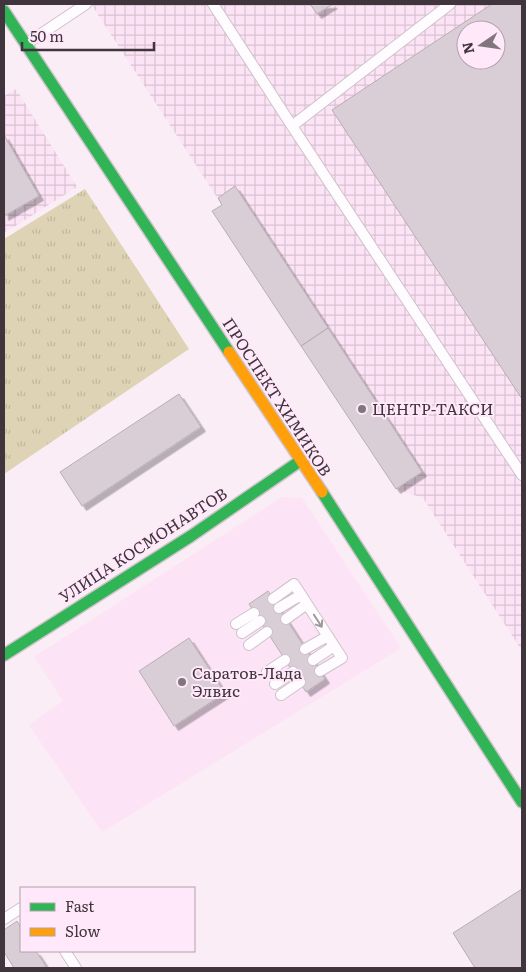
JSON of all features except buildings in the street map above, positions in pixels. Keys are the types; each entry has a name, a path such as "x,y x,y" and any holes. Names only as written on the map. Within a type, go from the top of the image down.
{"main road":[{"name":"ПРОСПЕКТ ХИМИКОВ","path":"4,11 362,553 522,802"},
{"name":"УЛИЦА КОСМОНАВТОВ","path":"4,656 191,536 300,461"}],"lane":[{"path":"26,44 86,4"},
{"path":"214,4 292,126 522,474"},
{"path":"292,126 450,4"},
{"path":"273,599 294,584 301,594 342,658 320,670"},
{"path":"280,608 301,594"},
{"path":"286,619 307,604"},
{"path":"239,629 257,617"},
{"path":"249,645 267,632"},
{"path":"305,649 328,636"},
{"path":"313,660 334,646"},
{"path":"267,672 285,660"},
{"path":"275,684 293,672"},
{"path":"281,695 300,682"},
{"path":"4,919 20,909"},
{"path":"65,952 76,968"}],"shaded area":[{"path":"91,4 522,4 522,651 423,498 396,489 422,472 235,186 222,205"},
{"path":"16,89 77,187 4,233 4,96"},
{"path":"282,497 302,498 401,648 102,832 29,725 63,701 34,657"}],"green space":[{"path":"85,189 189,349 4,474 4,239"}],"traffic: fast":[{"path":"4,11 229,352"},
{"path":"4,655 191,536 300,461"},
{"path":"322,492 522,802"}],"traffic: slow":[{"path":"229,352 322,492"}],"place":[{"name":"ЦЕНТР-ТАКСИ","path":"362,409"},
{"name":"Саратов-Лада Элвис","path":"182,682"}]}
